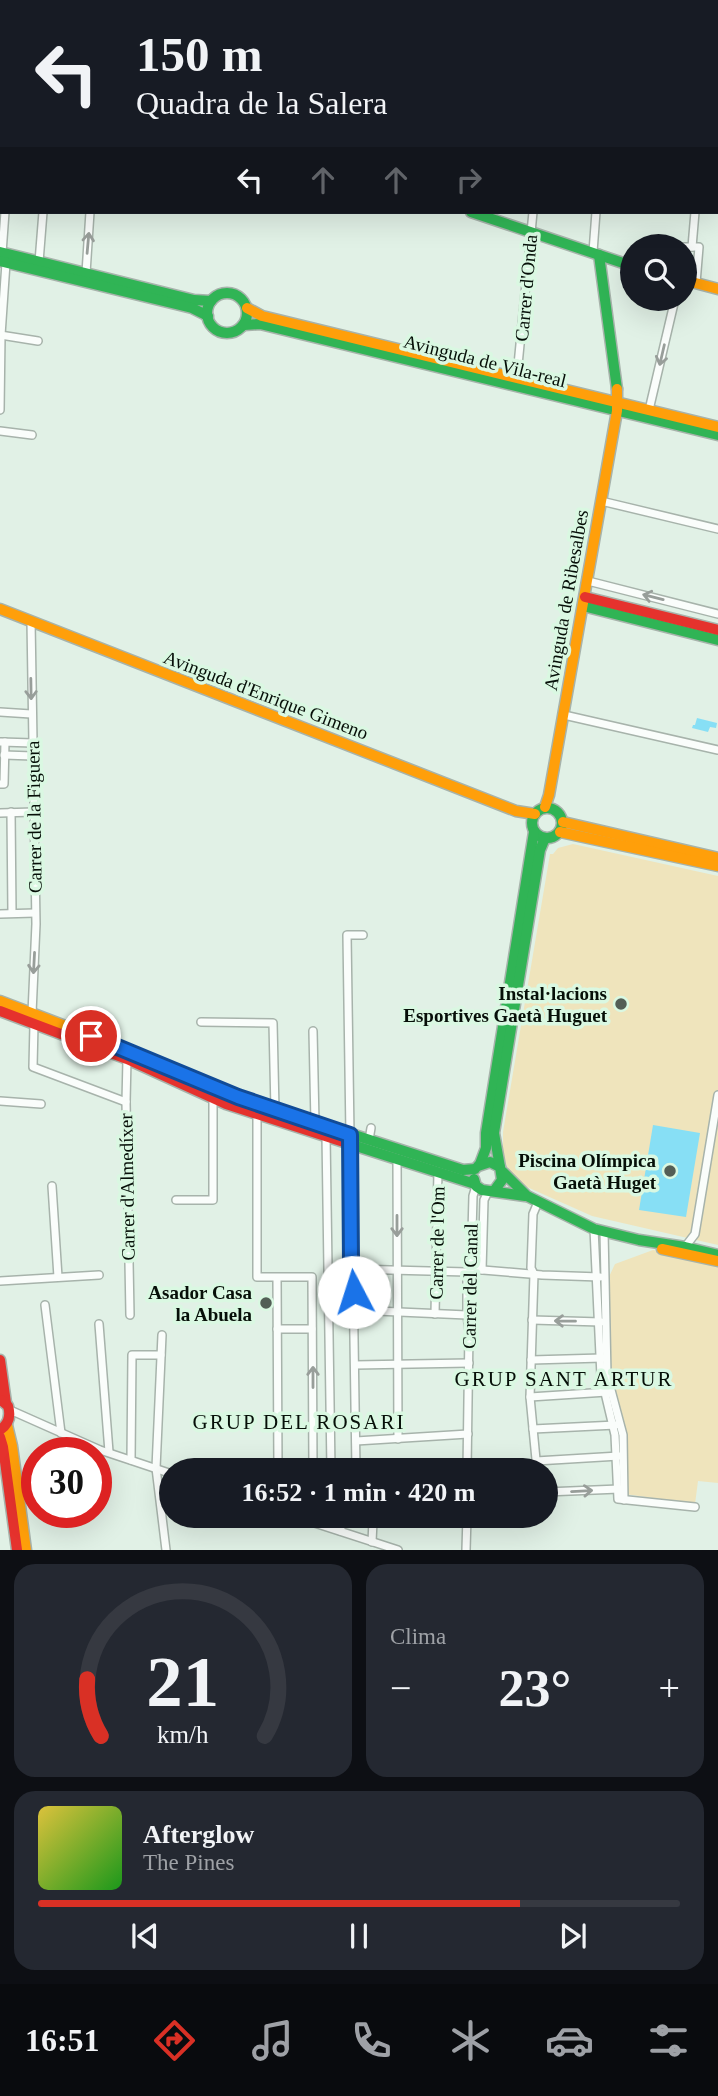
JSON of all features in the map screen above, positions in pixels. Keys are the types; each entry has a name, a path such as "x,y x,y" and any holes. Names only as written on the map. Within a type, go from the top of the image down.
{"street":[{"path":"0,411 5,214"},
{"path":"39,262 43,214"},
{"path":"86,273 90,214"},
{"path":"477,214 620,262"},
{"name":"Carrer d'Onda","path":"518,365 533,214"},
{"path":"596,214 596,254"},
{"path":"693,234 695,214"},
{"path":"697,247 697,271"},
{"name":"Avinguda de Ribesalbes","path":"549,808 549,795 617,407 596,254"},
{"path":"2,257 39,262 194,300 211,301"},
{"path":"2,257 192,308 208,316 214,327 225,332 236,331 244,325 247,308 241,298 230,293 219,294 211,301 208,316"},
{"path":"697,283 718,289"},
{"name":"Avinguda de Vila-real","path":"247,308 262,316 718,435"},
{"path":"649,410 672,311"},
{"name":"Avinguda de Vila-real","path":"244,325 260,324 617,407 649,410 718,427"},
{"path":"0,335 38,341"},
{"path":"0,431 32,435"},
{"path":"601,501 718,529"},
{"path":"587,581 718,614"},
{"path":"584,601 718,630"},
{"path":"584,601 718,640"},
{"name":"Avinguda d'Enrique Gimeno","path":"0,609 520,813 534,823"},
{"name":"Carrer de la Figuera","path":"31,621 36,924 33,1067 125,1102"},
{"path":"0,712 31,714"},
{"path":"564,715 718,750"},
{"path":"0,784 4,784 2,742 33,743"},
{"path":"4,755 33,756"},
{"path":"476,1185 473,1177 486,1149 485,1133 534,823 549,808 560,813 561,827 554,837 545,838"},
{"path":"11,812 12,914"},
{"path":"0,813 34,812"},
{"path":"534,823 545,838"},
{"path":"561,827 581,828 718,858"},
{"path":"561,827 718,866"},
{"path":"491,1191 500,1186 503,1180 494,1133 540,850 545,838"},
{"path":"0,849 11,849"},
{"path":"0,877 12,876"},
{"path":"0,914 35,913"},
{"path":"356,1458 347,935 363,935"},
{"path":"0,1001 127,1059 215,1093"},
{"path":"0,1011 33,1018 125,1049 257,1113 275,1114"},
{"path":"201,1022 273,1023 275,1114"},
{"path":"313,1031 315,1127"},
{"name":"Carrer d'Almedíxer","path":"127,1059 125,1102 130,1315"},
{"path":"176,1200 213,1200 215,1093"},
{"path":"683,1250 695,1234 716,1124 718,1095"},
{"path":"228,1099 399,1154 463,1170 490,1162 501,1169 527,1196 599,1230 639,1240 655,1248 718,1256"},
{"path":"0,1101 41,1104"},
{"path":"257,1113 257,1277 312,1278 313,1458"},
{"path":"315,1127 326,1135 369,1140 491,1191 527,1196"},
{"path":"369,1140 370,1128"},
{"path":"326,1135 331,1458"},
{"path":"398,1439 399,1154"},
{"name":"Carrer de l'Om","path":"435,1314 438,1171"},
{"name":"Carrer del Canal","path":"467,1458 467,1315 473,1196 476,1185"},
{"path":"52,1186 58,1277"},
{"name":"Carrer del Canal","path":"482,1270 484,1200 491,1191"},
{"path":"536,1458 530,1397 533,1214 538,1202"},
{"path":"599,1230 603,1358 616,1425 623,1435 619,1456 621,1500 695,1507"},
{"path":"330,1273 482,1270 600,1277"},
{"path":"0,1281 99,1276"},
{"path":"277,1278 278,1458"},
{"path":"45,1305 61,1433"},
{"path":"354,1310 467,1315"},
{"path":"532,1320 602,1322"},
{"path":"99,1324 108,1437"},
{"path":"277,1329 312,1329"},
{"path":"162,1335 156,1468 166,1550"},
{"path":"131,1460 132,1355 161,1355"},
{"path":"531,1360 603,1358"},
{"path":"0,1360 26,1550"},
{"path":"355,1364 469,1363"},
{"path":"530,1397 608,1392"},
{"path":"7,1414 71,1437"},
{"path":"533,1429 616,1425"},
{"path":"356,1441 468,1434"},
{"path":"0,1437 4,1447 17,1550"},
{"path":"112,1453 159,1469"},
{"path":"558,1463 619,1456"},
{"path":"558,1492 620,1489"},
{"path":"334,1528 398,1550"},
{"path":"372,1542 373,1528"},
{"path":"466,1550 467,1528"}],"shaded area":[{"name":"Instal·lacions Esportives Gaetà Huguet","path":"573,844 718,876 718,1245 592,1216 527,1187 507,1167 503,1153 503,1132 550,854 558,848"},
{"path":"653,1250 718,1263 718,1483 698,1481 695,1504 625,1494 625,1432 609,1371 607,1281 615,1264"}],"water":[{"path":"697,718 717,723 716,728 710,727 708,732 692,728"},
{"name":"Piscina Olímpica Gaetà Huget","path":"653,1125 700,1133 686,1217 639,1210"}],"traffic: fast":[{"path":"477,214 620,262"},
{"path":"0,252 194,300 211,301"},
{"path":"599,255 617,389"},
{"path":"0,261 192,308 208,316"},
{"path":"227,293 241,299 247,313 241,327 227,333 213,327 207,313 213,299 227,293"},
{"path":"244,325 260,324 718,435"},
{"path":"583,606 718,640"},
{"path":"547,808 558,812 562,823 558,834 547,838 536,834 532,823 536,812 547,808"},
{"path":"480,1164 486,1148 486,1133 534,832"},
{"path":"500,1167 494,1133 540,850 545,838"},
{"path":"345,1132 463,1170 475,1169"},
{"path":"353,1145 475,1184"},
{"path":"478,1166 490,1162 500,1167 502,1180 494,1191"},
{"path":"503,1172 527,1196 594,1229 718,1255"},
{"path":"474,1179 476,1186 482,1190 525,1196"}],"traffic: slow":[{"path":"697,283 718,289"},
{"path":"247,308 262,316 718,427"},
{"path":"545,807 617,411 617,389"},
{"path":"0,609 516,811 535,814"},
{"path":"563,822 718,858"},
{"path":"560,832 718,866"},
{"path":"0,1001 115,1045 238,1097 345,1132"},
{"path":"662,1249 718,1261"},
{"path":"7,1425 26,1550"}],"traffic: jam":[{"path":"585,597 718,630"},
{"path":"0,1011 127,1059 226,1104 353,1145"},
{"path":"0,1360 6,1403"},
{"path":"0,1430 7,1422 9,1413 8,1406 1,1400"},
{"path":"0,1437 17,1550"}],"place":[{"name":"Instal·lacions Esportives Gaetà Huguet","path":"621,1004"},
{"name":"Piscina Olímpica Gaetà Huget","path":"670,1171"},
{"name":"Asador Casa la Abuela","path":"266,1303"}],"district":[{"name":"GRUP SANT ARTUR","path":"564,1379"},
{"name":"GRUP DEL ROSARI","path":"299,1422"}],"route":[{"path":"91,1036 238,1097 350,1135 351,1263 354,1292"}]}
